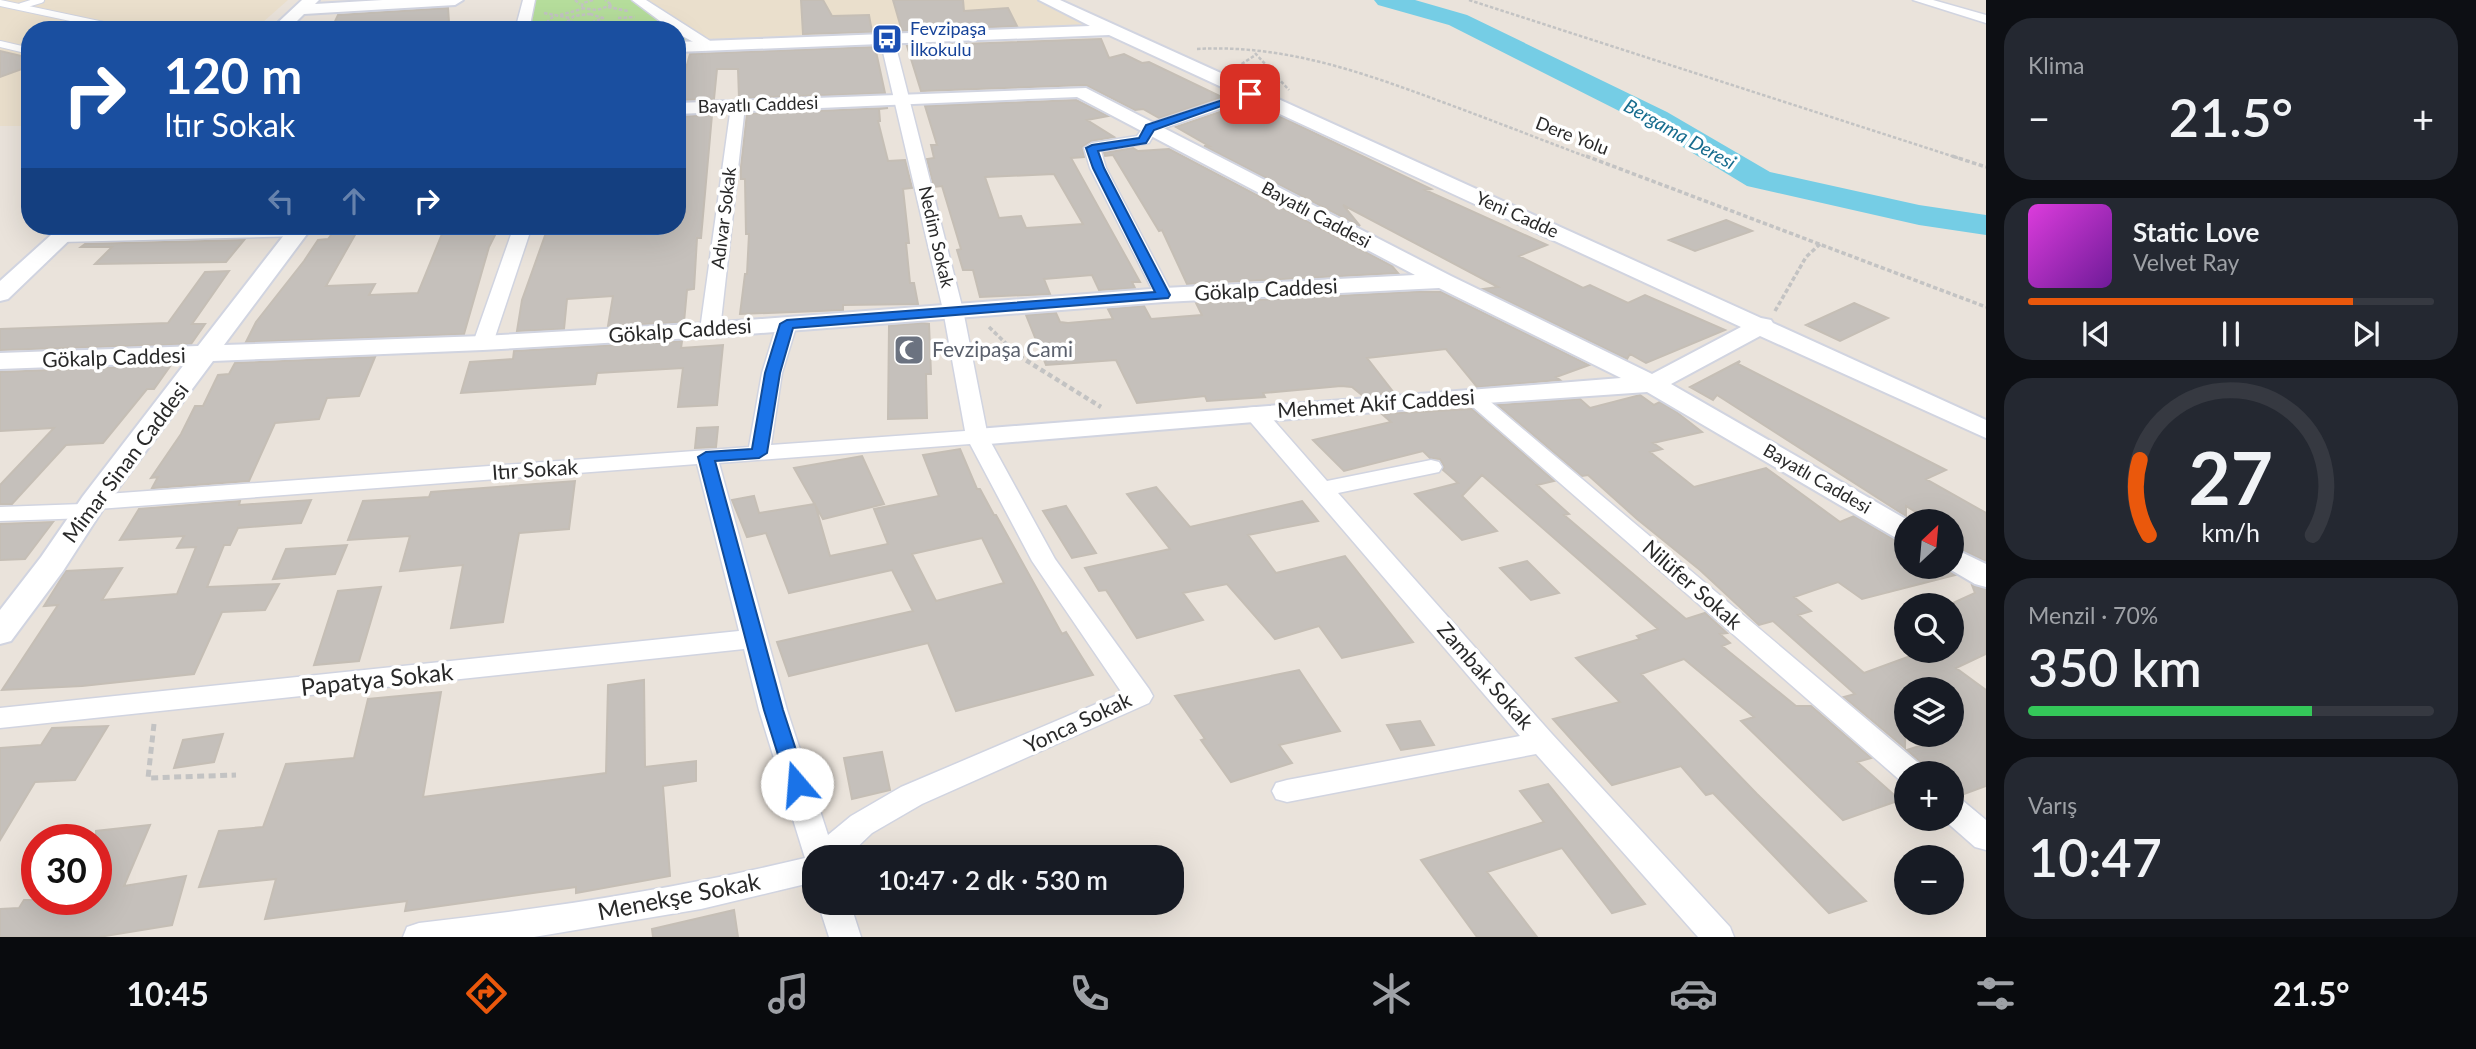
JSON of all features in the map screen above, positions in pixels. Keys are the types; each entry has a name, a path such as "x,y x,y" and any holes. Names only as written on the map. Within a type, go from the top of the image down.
{"street":[{"path":"288,21 305,5 445,0"},
{"path":"639,0 668,21"},
{"name":"Yeni Cadde","path":"1047,0 1762,325 1986,430"},
{"path":"1919,0 1986,19"},
{"path":"686,47 1112,30"},
{"path":"686,33 711,47"},
{"name":"Nedim Sokak","path":"887,39 953,310 977,437"},
{"name":"Bayatlı Caddesi","path":"686,109 1080,92 1443,281 1652,384 1894,524"},
{"path":"1164,295 1098,168 1092,148 1143,140 1150,128 1250,94"},
{"name":"Adıvar Sokak","path":"710,330 738,106"},
{"path":"0,293 63,235"},
{"name":"Mimar Sinan Caddesi","path":"0,634 91,506 296,235"},
{"path":"483,343 520,235"},
{"name":"Gökalp Caddesi","path":"0,361 483,343 710,330 1164,295 1443,281"},
{"path":"759,453 772,373 787,324"},
{"name":"Mehmet Akif Caddesi","path":"977,437 1135,422 1652,384 1762,325"},
{"name":"Nilüfer Sokak","path":"1472,396 1897,761"},
{"name":"Zambak Sokak","path":"1255,413 1542,742 1718,937"},
{"name":"Itır Sokak","path":"0,514 977,437"},
{"name":"Yonca Sokak","path":"835,845 901,800 1096,718 1139,696 1044,561 977,437"},
{"path":"706,457 773,710 816,845"},
{"path":"1322,489 1431,467"},
{"path":"1964,564 1986,577"},
{"name":"Papatya Sokak","path":"0,718 754,639"},
{"path":"1287,791 1542,742"},
{"path":"1964,819 1986,838"},
{"name":"Menekşe Sokak","path":"419,937 528,924 701,896 802,872"},
{"path":"838,915 845,937"}],"lane":[{"path":"19,7 41,0"},
{"path":"0,3 85,21"},
{"path":"0,44 21,49"}],"path":[{"path":"575,0 583,9"},
{"path":"580,4 593,0"},
{"path":"528,5 571,18 608,7 612,3 605,0"},
{"path":"1469,0 1986,167"},
{"path":"608,7 638,14 624,21"},
{"path":"548,21 557,15 583,9 602,18 627,19"},
{"path":"614,17 622,12"},
{"path":"599,21 602,18"},
{"name":"Dere Yolu","path":"1196,49 1235,48 1325,62 1357,70 1986,307"},
{"path":"1762,325 1785,299 1812,249 1821,244"},
{"path":"953,310 992,329 1015,354 1072,391 1135,422"},
{"path":"161,703 155,719 148,778 236,775"}],"shaded area":[{"path":"0,0 288,0 264,21 21,21 21,126 0,126"},
{"path":"638,0 1047,0 1112,30 711,46 686,30 686,21 671,21"}],"green space":[{"path":"529,0 638,0 671,21 524,21"},
{"path":"686,30 711,46 686,47"}],"building":[{"path":"801,0 823,0 832,16 869,15 872,32 803,34"},
{"path":"893,0 963,0 964,11 1008,8 1017,26 902,31"},
{"path":"448,8 449,21 335,21 338,15"},
{"path":"1101,39 1109,58 1124,54 1142,63 1149,62 1222,97 1159,118 1143,109 1135,110 1086,85 921,91 907,46"},
{"path":"875,47 885,93 739,98 738,69 717,69 714,99 686,100 686,68 690,54"},
{"path":"0,51 21,56 21,69 0,77"},
{"path":"1076,100 1108,116 1087,120 1114,137 1091,141 1082,147 1084,157 1071,158 1140,282 1132,282 1135,288 1099,290 1092,275 1044,279 1050,294 980,297 973,270 963,270 957,250 961,249 942,186 934,187 927,159 934,158 931,145 937,145 925,106","holes":["1054,174 1083,224 1026,228 1021,216 999,218 985,177"]},
{"path":"1240,105 1266,117 1275,114 1431,189 1425,190 1547,245 1519,256 1583,288 1590,285 1628,303 1645,295 1725,330 1646,363 1630,354 1627,359 1483,289 1498,287 1343,205 1360,226 1204,146 1209,146 1176,127"},
{"path":"888,108 879,109 878,121 888,161 905,160 912,188 903,189 910,283 914,283 918,304 843,305 843,310 740,314 747,274 749,234 746,234 745,179 741,179 747,114"},
{"path":"712,115 701,238 697,238 694,289 687,290 684,322 608,326 613,296 567,299 564,329 517,331 522,300 545,235 686,235 686,116"},
{"path":"1133,148 1138,151 1169,149 1392,266 1398,273 1187,284 1162,230 1159,231 1113,155 1105,156 1104,153"},
{"path":"1726,220 1752,231 1695,251 1669,240"},
{"path":"331,235 355,235 326,286 375,284 369,295 418,293 442,235 495,235 489,247 464,334 246,342 256,322 318,240 328,239"},
{"path":"244,240 226,262 95,264 112,247 81,247 85,244"},
{"path":"229,271 192,324 205,324 191,344 0,350 0,329 168,323 205,272"},
{"path":"1441,292 1589,365 1556,377 1560,380 1477,387 1446,349 1367,358 1394,393 1363,396 1352,387 1341,386 1263,393 1265,397 1207,401 1205,396 1137,403 1116,360 1046,365 1026,315 1056,313 1060,322 1068,323 1113,319 1108,309 1144,306 1151,319 1202,315 1196,303"},
{"path":"1854,303 1888,318 1840,341 1806,325"},
{"path":"929,324 931,374 926,374 927,418 888,419 889,326"},
{"path":"682,341 681,348 723,345 717,405 678,407 683,368 597,373 595,384 461,393 470,362 513,359 514,351"},
{"path":"375,357 359,396 327,398 319,419 275,423 249,481 152,488 158,477 151,478 181,434 195,406 203,406 218,375 229,374 235,363"},
{"path":"1740,361 1738,364 1946,470 1926,479 1986,513 1986,561 1964,551 1964,509 1911,509 1906,506 1906,509 1895,509 1717,395 1713,400 1690,387"},
{"path":"171,365 154,389 147,389 103,443 66,445 12,504 0,504 0,485 54,428 0,431 0,372"},
{"path":"1640,395 1654,405 1660,402 1702,432 1653,443 1662,449 1650,452 1694,487 1766,468 1840,522 1854,516 1894,539 1894,579 1940,579 1862,599 1838,582 1794,597 1811,611 1798,615 1864,673 1894,662 1964,663 1964,598 1975,593 1972,585 1986,589 1986,654 1956,668 1986,690 1986,786 1964,794 1964,761 1919,761 1907,750 1916,747 1964,747 1964,677 1894,677 1894,739 1844,697 1855,694 1773,621 1759,625 1700,570 1588,475 1582,476 1498,405 1580,399 1590,408"},
{"path":"1472,409 1554,481 1537,485 1569,514 1564,515 1686,619 1705,613 1727,633 1720,634 1730,643 1722,646 1796,706 1811,706 1871,758 1857,762 1894,795 1894,802 1843,820 1741,721 1754,717 1684,659 1641,674 1866,901 1829,913 1713,793 1706,795 1681,766 1612,785 1553,719 1620,702 1576,658 1640,639 1637,636 1658,629 1482,475 1462,496 1497,531 1462,540 1415,494 1458,483 1443,470 1440,459 1430,458 1423,451 1344,471 1313,440 1391,422 1382,414"},
{"path":"718,427 716,447 695,448 697,428"},
{"path":"960,449 977,489 980,489 996,515 1062,634 1066,632 1093,675 956,711 928,643 789,676 777,642 913,611 892,570 789,593 766,533 747,537 732,500 754,496 759,513 815,504 830,556 888,544 874,509 939,496 923,455","holes":["982,538 1004,583 936,601 912,554"]},
{"path":"862,456 884,504 823,519 794,468"},
{"path":"575,481 569,529 519,533 503,622 451,628 463,565 400,571 410,536 348,540 363,501 429,497 431,492"},
{"path":"1156,487 1190,527 1302,501 1318,521 1248,535 1276,573 1345,556 1413,642 1342,658 1319,626 1275,639 1227,584 1183,593 1203,620 1137,638 1106,590 1099,591 1085,568 1170,549 1127,494"},
{"path":"311,500 301,523 238,528 230,545 224,545 207,587 279,584 265,610 222,612 194,674 82,686 2,690 58,605 44,606 66,571 122,568 102,600 177,594 196,547 177,548 184,536 120,540 139,509 240,501 239,505"},
{"path":"1066,506 1096,553 1072,558 1043,511"},
{"path":"53,522 25,559 0,560 0,524"},
{"path":"347,545 335,574 273,579 286,549"},
{"path":"1527,561 1559,593 1531,600 1500,568"},
{"path":"381,587 359,661 314,665 338,591"},
{"path":"1299,670 1340,731 1279,745 1292,763 1231,782 1201,740 1205,739 1175,696"},
{"path":"644,680 645,767 696,761 696,781 663,786 670,876 576,893 576,887 405,911 407,901 265,919 276,879 199,887 219,831 263,827 286,764 354,758 368,699 441,692 423,797 606,773 608,685"},
{"path":"1420,721 1434,745 1401,750 1387,725"},
{"path":"108,726 75,780 35,782 0,840 0,748 41,745 52,728"},
{"path":"223,734 214,762 174,768 183,740"},
{"path":"882,752 890,790 852,799 844,758"},
{"path":"1548,784 1645,904 1612,913 1562,848 1487,872 1537,937 1477,937 1421,860 1544,822 1520,791"},
{"path":"150,825 124,886 186,876 172,925 99,937 0,937 0,909 19,908 21,905 21,915 112,915 112,829"},
{"path":"734,910 738,937 653,937 652,929"}],"waterway":[{"name":"Bergama Deresi","path":"1387,0 1458,20 1656,118 1759,179 1919,215 1986,225"}],"place":[{"name":"Fevzipaşa İlkokulu","path":"887,39"},
{"name":"Fevzipaşa Cami","path":"909,350"}],"route":[{"path":"797,784 773,710 706,457 759,453 772,373 787,324 1164,295 1098,168 1092,148 1143,140 1150,128 1250,94"}]}
